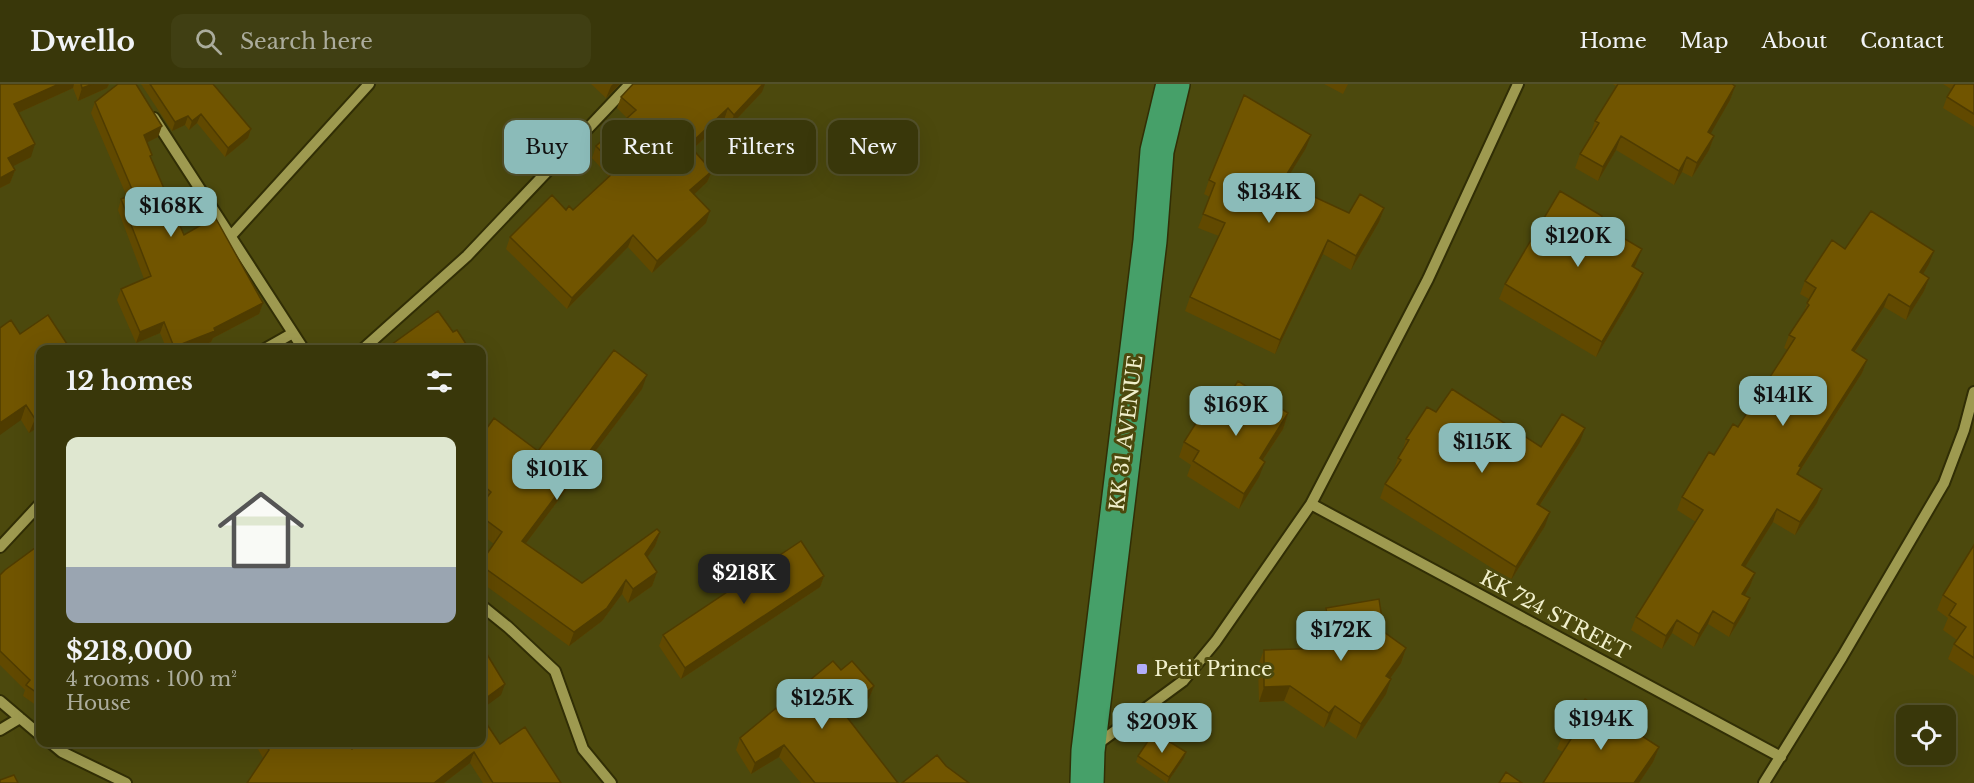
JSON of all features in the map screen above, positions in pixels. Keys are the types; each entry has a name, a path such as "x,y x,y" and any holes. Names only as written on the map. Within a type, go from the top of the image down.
{"main road":[{"name":"KK 31 AVENUE","path":"1087,783 1088,751 1150,241 1157,151 1173,84"}],"street":[{"path":"230,237 369,84"},
{"path":"368,345 467,256 630,84"},
{"path":"1088,751 1183,681 1215,641 1311,504 1428,279 1518,84"},
{"path":"151,113 301,345"},
{"path":"272,345 293,333"},
{"path":"1764,783 1944,483 1964,430 1974,392"},
{"name":"KK 724 STREET","path":"1311,504 1781,757"},
{"path":"0,548 36,508"},
{"path":"486,609 555,672 583,749 610,783"},
{"path":"0,700 36,732"},
{"path":"0,730 20,718"},
{"path":"56,747 126,783"}],"building":[{"path":"0,84 59,84 14,104 35,144 8,158 15,170 0,178"},
{"path":"81,84 93,84 82,88"},
{"path":"118,84 136,84 162,126 144,135 152,155 150,156 184,235 215,217 263,303 214,328 215,331 179,345 173,345 164,322 140,332 121,289 151,276 121,199 134,194 95,102"},
{"path":"150,84 213,84 251,129 228,148 201,114 192,121 188,116 175,122"},
{"path":"633,84 763,84 734,115 728,108 715,120 706,120 706,129 694,140 694,120 625,120 636,110 621,97"},
{"path":"1618,84 1732,84 1735,86 1708,132 1714,136 1697,163 1687,157 1679,171 1621,136 1603,167 1580,154 1599,123 1595,121"},
{"path":"1955,84 1974,84 1974,114 1947,97"},
{"path":"1244,95 1311,135 1282,182 1349,213 1360,194 1384,208 1356,256 1328,240 1280,340 1190,297 1225,223 1203,214 1215,183 1209,180"},
{"path":"602,141 602,152 596,146"},
{"path":"694,151 706,164 706,174 709,174 690,190 710,211 657,261 633,235 572,298 510,237 552,195 566,210 569,206 573,210 612,174 694,174"},
{"path":"1560,191 1602,216 1598,223 1642,249 1632,266 1643,273 1602,342 1505,284"},
{"path":"1871,211 1934,251 1920,272 1929,278 1910,307 1889,294 1852,350 1867,360 1799,466 1801,467 1797,474 1822,489 1800,522 1777,509 1742,565 1755,573 1742,594 1750,598 1734,624 1713,611 1699,634 1677,620 1666,636 1636,617 1703,510 1682,497 1709,452 1714,455 1733,424 1738,427 1795,338 1789,335 1809,305 1807,303 1816,288 1805,281 1832,240 1845,249"},
{"path":"438,311 453,332 457,330 467,345 391,345"},
{"path":"48,315 68,345 36,345 36,418 26,405 0,423 0,328 11,320 20,334"},
{"path":"614,350 647,375 522,541 582,583 657,529 660,532 645,554 657,572 633,589 626,580 607,608 574,632 486,569 486,555 502,532 486,520 486,499 491,492 486,488 486,429 494,418 538,451"},
{"path":"1238,381 1288,413 1260,458 1265,462 1244,494 1193,461 1199,451 1184,442 1206,407 1217,414"},
{"path":"1452,389 1541,447 1562,414 1585,428 1537,504 1550,512 1516,567 1385,484 1401,460 1398,458 1409,440 1406,439 1427,407 1436,412"},
{"path":"801,541 824,576 685,668 663,635"},
{"path":"1974,545 1974,658 1954,644 1966,627 1949,615 1956,604 1943,595"},
{"path":"36,549 36,692 26,685 30,680 0,651 0,575"},
{"path":"1379,599 1384,632 1406,648 1386,676 1391,679 1361,724 1335,706 1329,713 1290,686 1264,687 1264,650 1332,648 1326,608"},
{"path":"486,653 505,684 486,698"},
{"path":"833,661 841,670 852,661 874,686 843,712 898,783 815,783 784,745 755,763 740,738"},
{"path":"1585,699 1659,747 1634,783 1543,783 1571,739 1563,734"},
{"path":"486,723 500,744 525,727 561,783 493,783 474,752 434,783 247,783 269,750 268,747 351,747 352,749 355,747 486,747"},
{"path":"1154,732 1186,752 1169,777 1138,756"},
{"path":"937,755 946,766 969,783 902,783"},
{"path":"1506,772 1522,783 1499,783"},
{"path":"14,775 18,783 0,783 0,780"}],"place":[{"name":"Petit Prince","path":"1142,669"}]}
